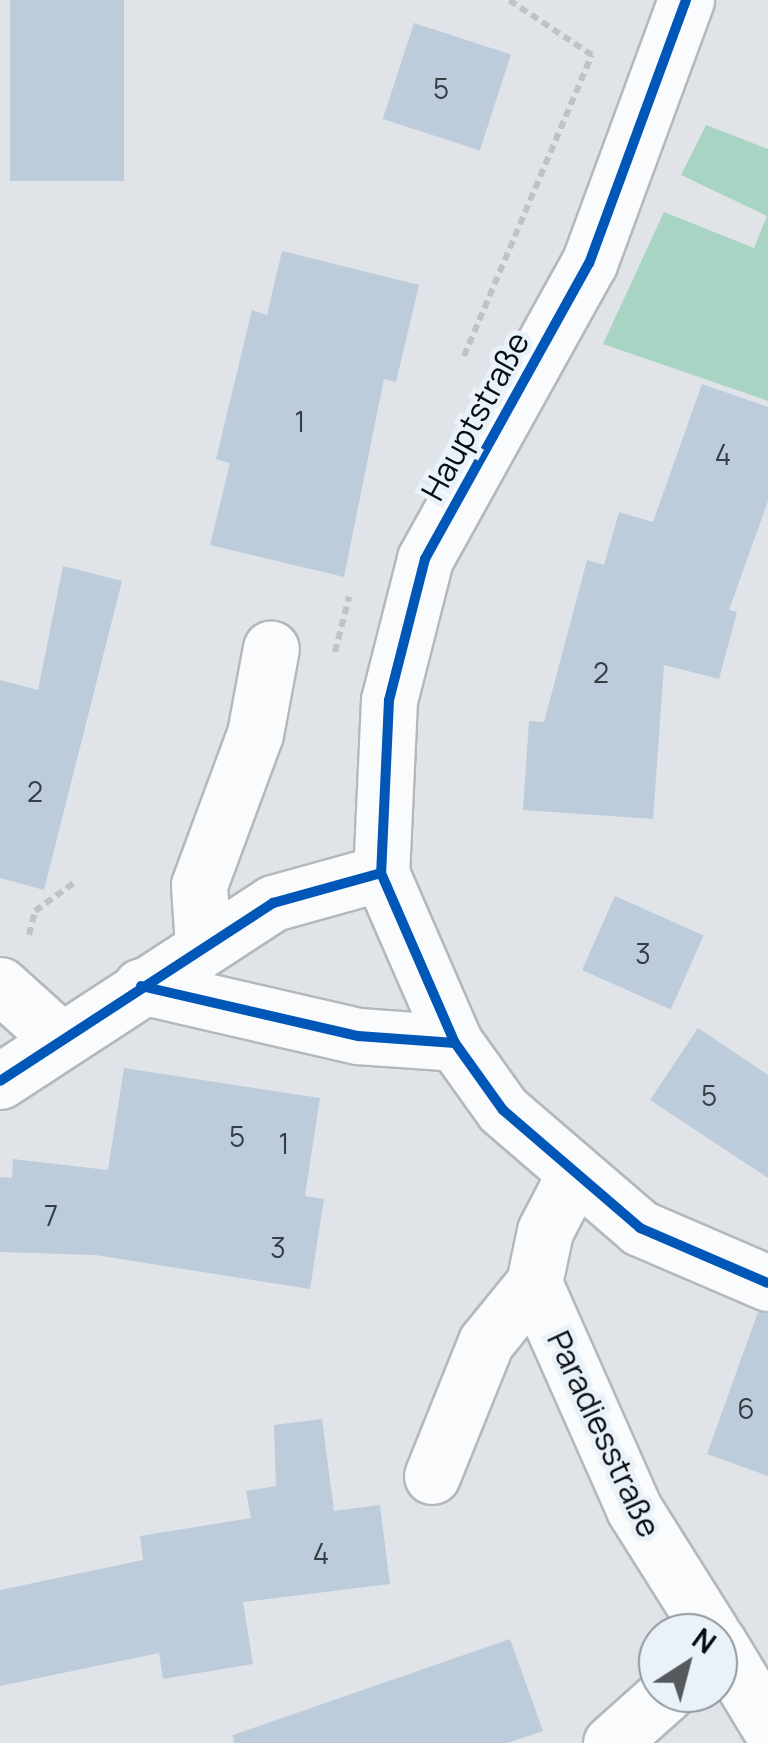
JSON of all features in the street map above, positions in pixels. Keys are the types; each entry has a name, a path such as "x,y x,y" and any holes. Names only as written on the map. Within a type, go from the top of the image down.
{"street":[{"name":"Hauptstraße","path":"380,873 388,700 425,559 589,263 686,0"},
{"path":"203,948 199,885 255,734 271,648"},
{"path":"0,1081 273,903 380,873 455,1043 503,1110 573,1177 640,1228 768,1283"},
{"path":"0,986 61,1040"},
{"path":"141,986 358,1036 455,1043"},
{"name":"Paradiesstraße","path":"432,1476 486,1342 534,1283 545,1231 573,1177"},
{"name":"Paradiesstraße","path":"534,1283 634,1509 691,1613"},
{"path":"738,1676 768,1726"},
{"path":"610,1743 644,1713"}],"path":[{"path":"509,0 592,55"}],"green space":[{"path":"706,125 768,149 768,401 603,344 664,212 754,248 767,216 681,175"}],"building":[{"path":"10,0 124,0 124,181 10,181"},
{"path":"414,23 511,55 480,151 383,119"},
{"path":"282,251 419,285 396,382 384,379 344,577 210,545 230,463 216,459 252,310 267,315"},
{"path":"702,384 768,407 768,501 729,610 737,612 719,679 664,665 653,819 523,810 529,721 544,722 587,560 604,565 619,512 653,522"},
{"path":"63,566 122,581 44,890 0,878 0,680 38,690"},
{"path":"615,896 704,935 671,1009 582,970"},
{"path":"698,1028 768,1075 768,1178 650,1100"},
{"path":"124,1068 320,1098 305,1196 324,1199 310,1289 95,1255 0,1252 0,1177 12,1178 13,1159 108,1170"},
{"path":"758,1312 768,1314 768,1476 707,1454"},
{"path":"322,1419 334,1511 380,1505 390,1584 243,1602 253,1664 163,1679 159,1653 0,1686 0,1590 143,1560 140,1536 251,1518 246,1491 276,1486 274,1425"},
{"path":"510,1639 543,1731 507,1743 234,1743 233,1735"}],"cycle path":[{"path":"686,0 589,263 425,559 389,700 381,873 455,1043 503,1110 640,1228 768,1283"},
{"path":"0,1081 273,903 381,873"},
{"path":"141,986 358,1036 455,1043"}]}
